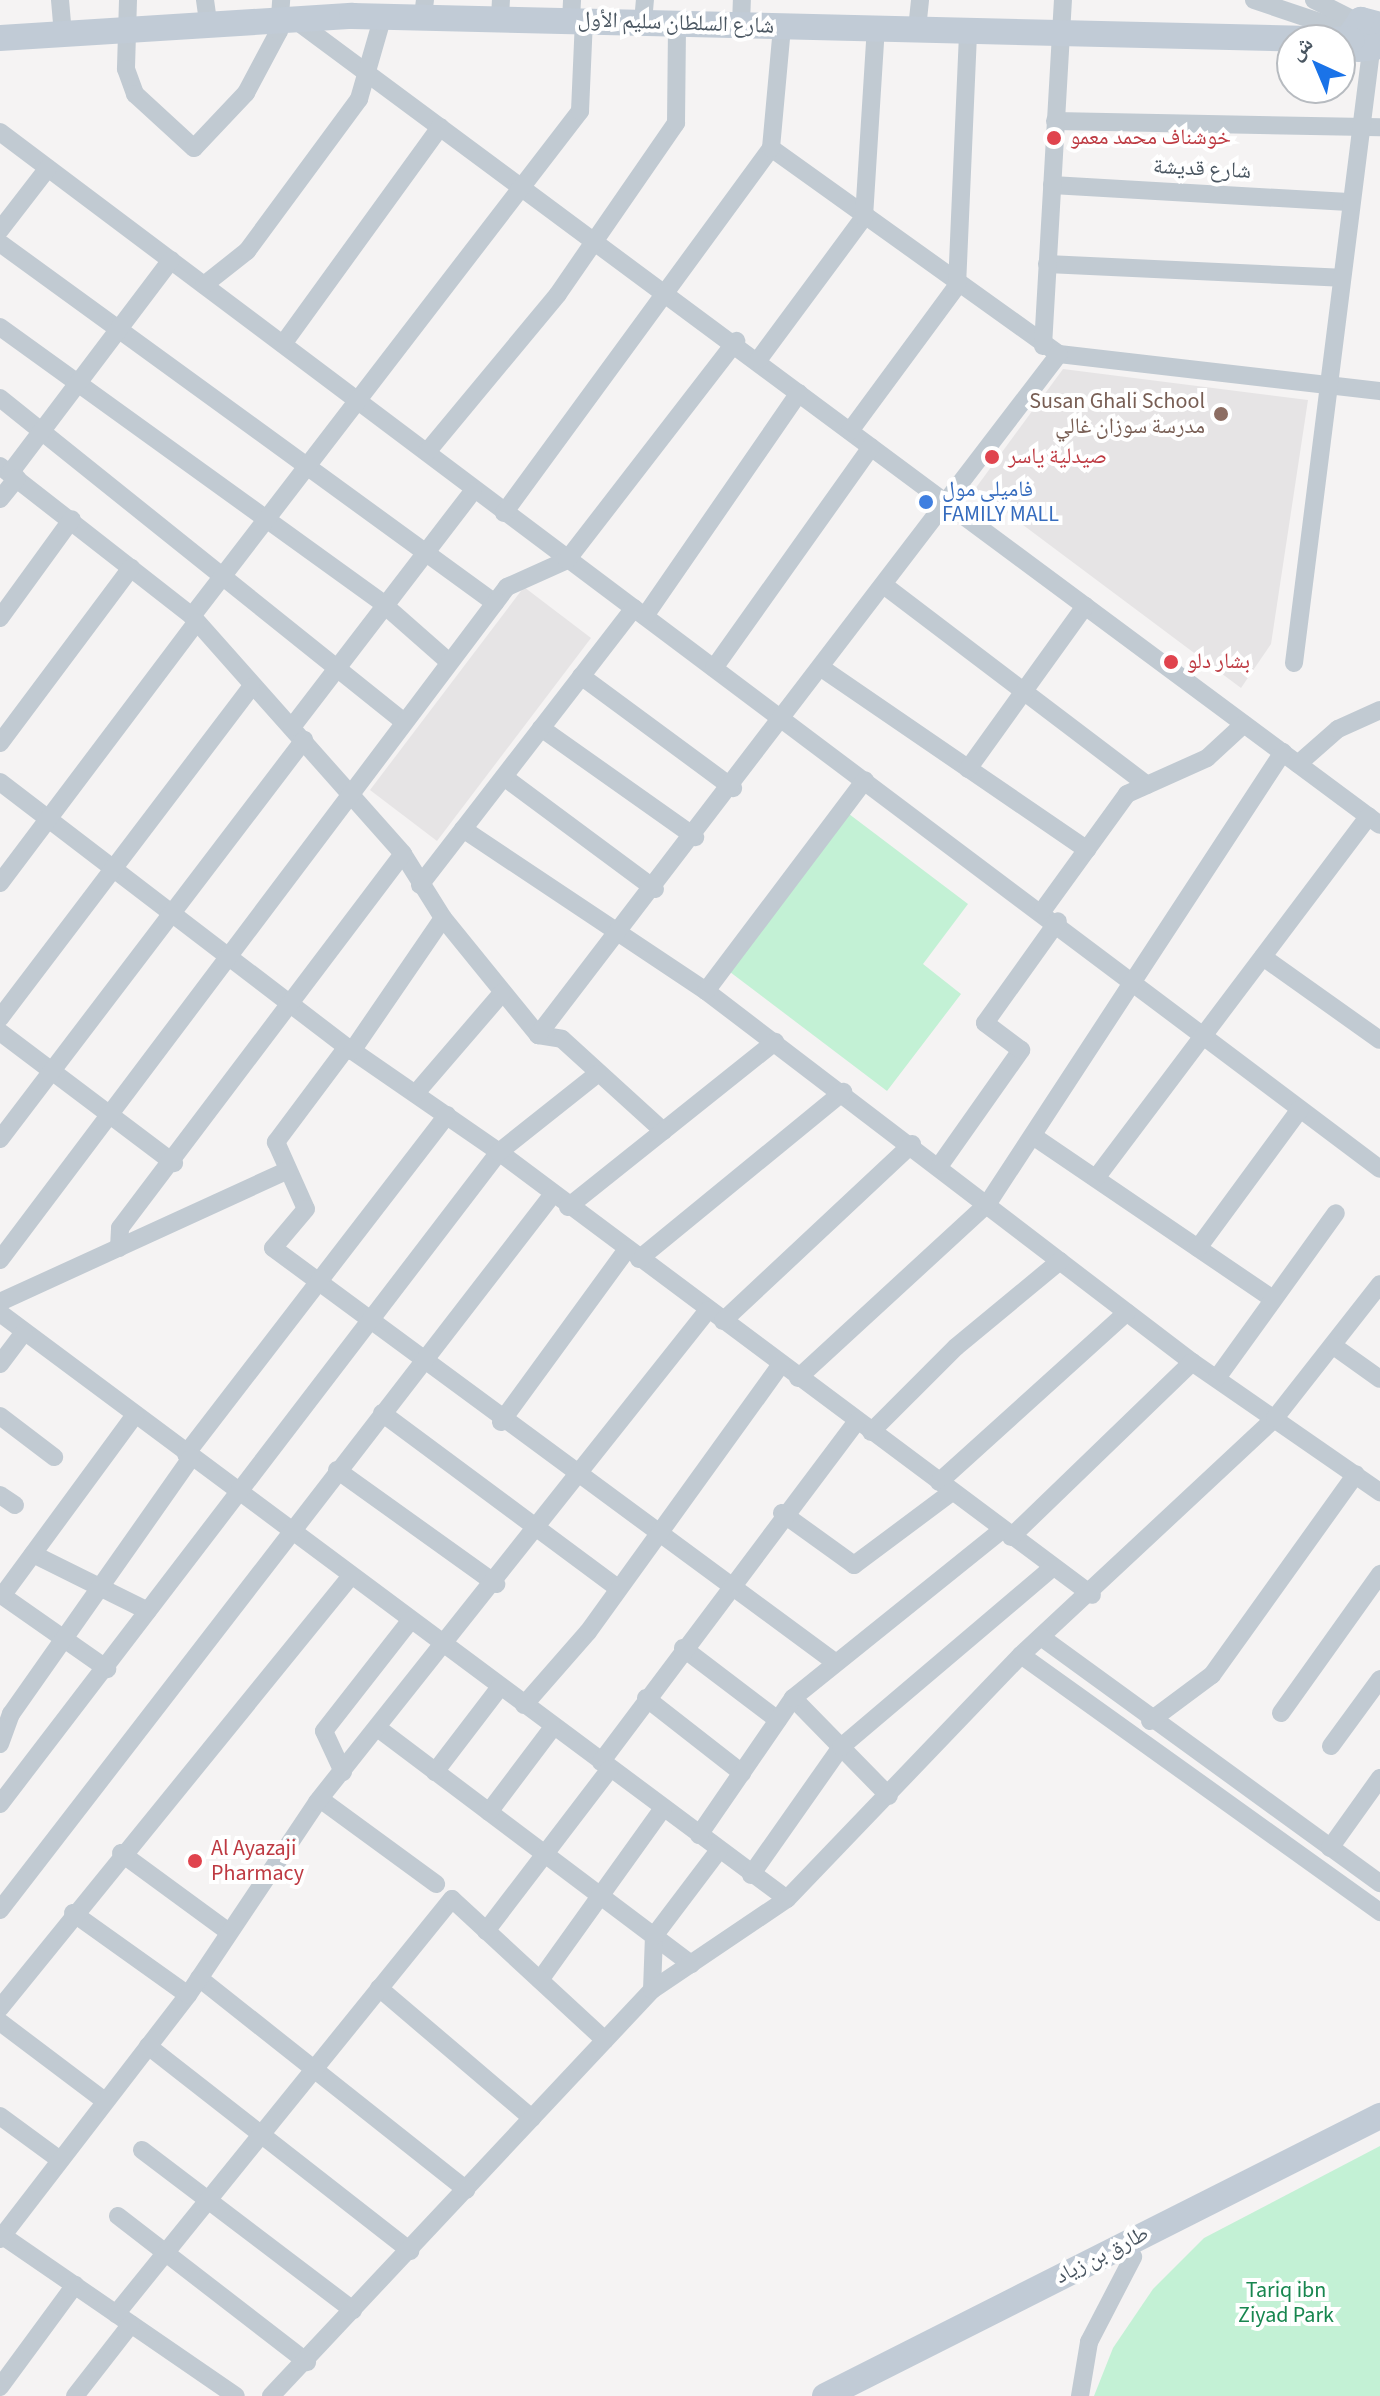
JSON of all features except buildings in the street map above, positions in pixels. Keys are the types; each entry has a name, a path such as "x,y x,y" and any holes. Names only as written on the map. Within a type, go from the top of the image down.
{"street":[{"path":"60,0 63,32"},
{"path":"917,29 920,0"},
{"path":"538,1035 618,938 947,504 1051,350 1047,264 1063,0"},
{"path":"1254,0 1369,31"},
{"path":"1314,0 1369,31"},
{"name":"شارع السلطان سليم الأول","path":"0,38 63,32 129,13 285,12 352,8 383,16 424,8 576,13 644,11 677,23 741,12 782,26 1060,32 1369,31"},
{"path":"129,13 126,69 141,106 194,148 246,93 285,12 591,239 736,341 799,393 1374,821 1263,957 1096,1178"},
{"path":"0,883 305,468 361,403 519,186 580,111 576,13"},
{"path":"204,285 247,251 359,99 383,16"},
{"path":"427,452 549,306 591,239 676,123 677,23"},
{"path":"504,513 771,148 782,26"},
{"path":"759,359 864,217 876,28"},
{"path":"850,431 957,286 968,30"},
{"path":"1294,663 1330,386 1369,31"},
{"path":"1055,121 1380,127"},
{"path":"283,344 440,127"},
{"path":"0,132 427,452 473,491 1051,915 1203,1036 1380,1169"},
{"path":"771,148 957,286 1051,350 1380,391"},
{"path":"0,230 48,168"},
{"name":"شارع قديشة","path":"1052,185 1349,202"},
{"path":"0,243 305,468 495,603"},
{"path":"0,499 9,472 171,260"},
{"path":"1047,264 1341,278"},
{"path":"0,327 382,603 449,662"},
{"path":"0,1260 226,952 354,796 404,722 507,587 567,560 736,341"},
{"path":"420,885 581,676 639,612 799,393"},
{"path":"0,398 227,574 339,664 404,722"},
{"path":"714,668 871,447"},
{"path":"9,472 72,519 194,620 403,854 443,918 538,1035 562,1039 663,1131"},
{"path":"0,1139 298,733 339,664 382,603 473,491"},
{"path":"0,618 72,519"},
{"path":"0,743 131,568"},
{"path":"885,586 1147,785"},
{"path":"968,769 1027,694 1085,606"},
{"path":"823,669 1087,850"},
{"path":"581,676 733,788"},
{"path":"0,1018 110,864 251,687"},
{"path":"1298,764 1338,729 1380,710"},
{"path":"940,1165 1021,1050 985,1023 1087,850 1127,794 1207,758 1244,724"},
{"path":"541,728 695,837"},
{"path":"798,1378 988,1203 1283,752"},
{"path":"504,777 655,889"},
{"path":"706,991 865,780"},
{"path":"0,782 291,1001 349,1049 499,1152 568,1207 1092,1595"},
{"path":"463,829 618,938 706,991 940,1165 1192,1362 1380,1492"},
{"path":"119,1248 120,1228 174,1163 291,1001 403,854"},
{"path":"443,918 349,1049 276,1142 286,1171 306,1209 273,1248 423,1365 832,1660"},
{"path":"1263,957 1380,1040"},
{"path":"416,1093 503,992"},
{"path":"0,1032 174,1163"},
{"path":"568,1207 775,1042"},
{"path":"0,1804 107,1669 238,1491 499,1152 597,1074"},
{"path":"501,1422 633,1254 843,1092"},
{"path":"1198,1248 1300,1109"},
{"path":"0,1744 6,1710 63,1639 188,1456 447,1115"},
{"path":"1033,1136 1273,1299"},
{"path":"231,2395 1,2236 188,1995 320,1799 447,1648 578,1479 715,1315 912,1144"},
{"path":"0,1302 286,1171"},
{"path":"0,1910 294,1536 337,1470 423,1365 553,1194"},
{"path":"1217,1378 1336,1213"},
{"path":"486,1931 605,1766 646,1698 730,1588 782,1513 864,1426 1060,1261"},
{"path":"271,2396 307,2362 652,1990 787,1899 1021,1655 1092,1595 1275,1418 1335,1347 1380,1284"},
{"path":"782,1513 854,1565 946,1487 1127,1312"},
{"path":"0,1313 294,1536 787,1899"},
{"path":"0,1364 23,1333"},
{"path":"1335,1347 1380,1379"},
{"path":"699,1835 793,1698 832,1660 1007,1533 1192,1362"},
{"path":"524,1705 618,1588 654,1533 781,1364"},
{"path":"382,1413 618,1588"},
{"path":"107,1669 1,1595 135,1415"},
{"path":"0,1416 54,1457"},
{"path":"337,1470 496,1584"},
{"path":"1150,1721 1212,1675 1356,1474"},
{"path":"33,1554 148,1611"},
{"path":"751,1875 841,1747 1053,1567"},
{"path":"1281,1713 1380,1574"},
{"path":"0,2008 121,1853 351,1576"},
{"path":"343,1772 324,1731 410,1621"},
{"path":"1041,1637 1150,1721 1330,1848 1378,1877"},
{"path":"683,1648 778,1720"},
{"path":"1021,1655 1380,1912"},
{"path":"1331,1746 1380,1679"},
{"path":"435,1772 500,1687"},
{"path":"646,1698 742,1773"},
{"path":"793,1698 889,1796"},
{"path":"489,1812 553,1727"},
{"path":"379,1729 691,1964"},
{"path":"1330,1848 1380,1778"},
{"path":"320,1799 436,1884"},
{"path":"540,1980 663,1808"},
{"path":"652,1990 654,1936 719,1850"},
{"path":"121,1853 229,1932"},
{"path":"75,2396 166,2252 452,1899 605,2040"},
{"path":"73,1913 188,1995"},
{"path":"199,1978 315,2067 466,2190"},
{"path":"379,1988 532,2118"},
{"path":"0,2022 105,2101"},
{"path":"148,2046 410,2251"},
{"path":"0,2116 60,2160"},
{"name":"طارق بن زياد","path":"825,2396 1380,2116"},
{"path":"859,2396 1380,2134"},
{"path":"142,2150 353,2310"},
{"path":"118,2216 307,2362"},
{"path":"1080,2396 1089,2342 1133,2257"},
{"path":"0,2387 75,2285"}],"shaded area":[{"path":"1063,369 1308,400 1271,644 1241,688 975,489"},
{"path":"524,587 591,638 437,841 370,790"}],"green space":[{"path":"849,814 968,904 923,964 961,994 887,1091 730,972"},
{"name":"Tariq ibn Ziyad Park","path":"1380,2146 1380,2396 1094,2396 1113,2348 1153,2289 1204,2238"}],"place":[{"name":"خوشناف محمد معمو","path":"1054,138"},
{"name":"Susan Ghali School مدرسة سوزان غالي","path":"1221,414"},
{"name":"صيدلية ياسر","path":"992,457"},
{"name":"فاميلي مول FAMILY MALL","path":"926,502"},
{"name":"بشار دلو","path":"1171,662"},
{"name":"Al Ayazaji Pharmacy","path":"195,1861"}]}
